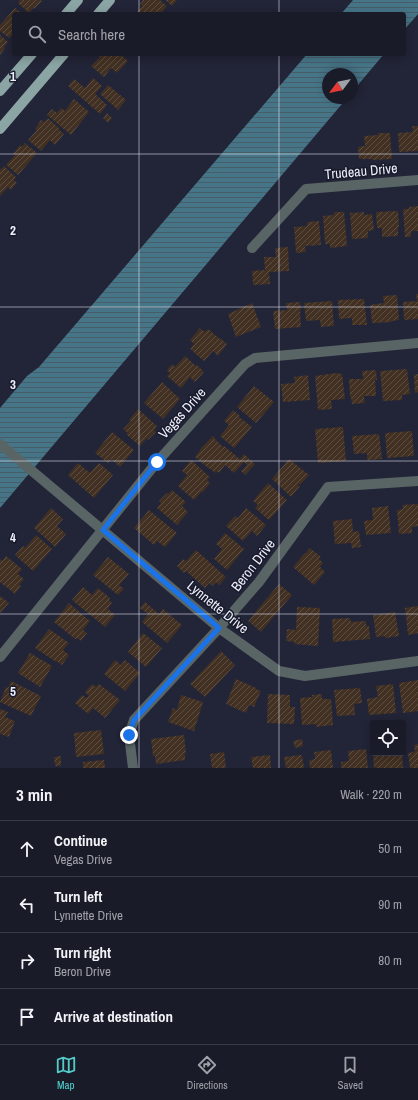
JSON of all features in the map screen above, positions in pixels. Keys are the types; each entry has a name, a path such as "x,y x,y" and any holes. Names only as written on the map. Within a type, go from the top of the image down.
{"main road":[{"path":"68,12 78,0"},
{"path":"100,12 110,0"},
{"path":"0,91 30,56"},
{"path":"0,129 60,56"}],"street":[{"name":"Trudeau Drive","path":"252,248 306,189 418,180"},
{"name":"Vegas Drive","path":"0,657 157,462 245,364 255,358 418,343"},
{"name":"Lynnette Drive","path":"0,444 219,628 279,671 305,676 418,661"},
{"name":"Beron Drive","path":"133,768 129,735 134,720 260,582 328,487 418,481"}],"water":[{"path":"353,0 418,0 418,14 406,28 406,12 343,12"},
{"path":"305,56 382,56 358,85 358,68 322,68 322,104 342,104 0,508 0,408 27,376 39,367"}],"building":[{"path":"20,0 42,1 30,12 18,3"},
{"path":"143,0 160,0 167,6 162,12 137,12 142,6 140,4"},
{"path":"165,0 177,0 172,6"},
{"path":"15,8 20,12 12,12 12,35 9,38 0,31 0,25"},
{"path":"0,35 8,42 0,55"},
{"path":"99,56 122,56 128,61 117,73 111,68 104,77 91,66 100,57"},
{"path":"93,78 102,86 95,94 107,105 100,114 68,86 74,79 85,88"},
{"path":"108,85 126,100 118,110 100,94"},
{"path":"74,99 89,112 71,135 47,115 52,109 57,113 61,108 65,111"},
{"path":"107,113 112,118 108,123 103,118"},
{"path":"48,118 64,134 55,145 50,140 41,151 28,140 37,130 35,129 41,120 44,122"},
{"path":"412,126 418,126 418,151 399,152 398,133 413,132"},
{"path":"378,133 390,133 392,159 359,159 358,147 365,146 364,136 378,135"},
{"path":"25,143 37,153 18,175 6,165 15,155 13,154 20,145 22,147"},
{"path":"4,166 16,177 14,180 17,183 11,190 8,187 0,196 0,170"},
{"path":"418,206 418,231 411,231 411,237 405,237 403,209"},
{"path":"398,211 398,236 382,237 382,228 377,228 376,212"},
{"path":"334,212 344,212 347,246 330,248 330,244 325,244 323,216 334,215"},
{"path":"364,212 364,215 372,214 374,230 368,231 368,238 352,239 350,213"},
{"path":"319,221 321,245 305,246 306,252 296,253 294,227 307,226 307,222"},
{"path":"288,247 289,271 269,272 270,284 253,285 252,271 265,270 264,257 276,257 275,248"},
{"path":"416,294 418,294 418,319 404,320 403,302 417,301"},
{"path":"397,295 399,320 392,322 372,323 370,305 384,303 383,296"},
{"path":"364,299 367,325 352,325 352,318 339,319 338,300"},
{"path":"332,301 334,326 321,327 320,320 306,321 304,303"},
{"path":"300,302 301,327 275,329 273,311 287,310 286,303"},
{"path":"252,303 261,327 236,337 228,314"},
{"path":"200,328 205,332 208,329 227,344 218,356 213,351 204,361 190,349 194,344 190,340"},
{"path":"185,356 204,372 195,382 190,377 181,388 167,376 170,373 167,370 172,364 175,367"},
{"path":"407,369 410,394 402,395 402,400 383,401 380,371"},
{"path":"376,370 376,396 364,396 365,403 352,404 349,379 363,379 362,371"},
{"path":"336,373 342,374 345,399 331,400 332,409 318,410 315,376"},
{"path":"418,374 418,392 415,393 414,375"},
{"path":"308,375 310,400 283,402 281,384 295,383 294,377"},
{"path":"162,382 180,399 163,419 144,403"},
{"path":"254,386 274,402 256,423 237,407"},
{"path":"138,409 157,426 154,430 156,432 148,440 147,438 140,446 126,434 128,433 123,429 131,421 129,420"},
{"path":"233,410 240,416 239,417 252,427 234,448 220,436 229,425 224,421"},
{"path":"343,427 346,461 318,463 315,429"},
{"path":"412,431 414,456 387,458 385,433"},
{"path":"112,432 134,450 120,467 111,459 108,463 95,453"},
{"path":"379,434 382,459 367,460 367,453 354,454 352,436"},
{"path":"213,436 223,447 224,446 240,459 244,454 255,464 245,475 241,471 247,465 244,462 234,473 225,465 219,473 216,471 215,473 209,469 195,457 200,449"},
{"path":"289,459 309,475 300,485 298,483 300,486 291,497 272,479"},
{"path":"191,460 210,477 207,480 210,483 194,500 178,486 187,475 182,471"},
{"path":"78,463 90,473 99,463 113,475 94,498 68,475"},
{"path":"268,483 287,500 269,520 255,508 258,505 253,501"},
{"path":"172,490 186,502 182,506 188,512 177,525 157,508 161,503 159,501"},
{"path":"418,504 418,526 412,527 412,533 399,534 397,510 403,509 402,505"},
{"path":"388,506 391,533 366,535 364,521 373,520 372,508"},
{"path":"51,508 63,519 57,526 66,534 55,547 34,528"},
{"path":"246,508 266,525 257,536 252,531 243,541 226,526 235,516 238,518"},
{"path":"149,510 177,533 165,547 157,541 154,545 134,528"},
{"path":"352,519 353,532 359,531 361,547 352,548 351,543 335,544 333,521"},
{"path":"225,533 244,549 227,570 214,559 222,549 216,544"},
{"path":"36,535 52,549 33,571 15,555 23,546 25,548"},
{"path":"310,548 321,557 319,559 323,563 320,567 325,572 314,585 293,567"},
{"path":"196,550 226,577 219,585 216,582 212,586 209,583 205,588 186,571 184,573 177,566 183,559 186,561"},
{"path":"6,556 22,569 18,574 24,579 19,585 21,586 15,594 0,582 0,559 2,561"},
{"path":"108,557 129,574 119,585 124,589 118,595 93,575"},
{"path":"279,584 292,595 261,632 248,621"},
{"path":"83,587 92,595 98,588 110,598 109,600 112,603 108,609 115,615 105,627 72,600"},
{"path":"0,596 9,603 0,613"},
{"path":"145,602 159,614 163,609 182,625 167,643 142,622 148,614 140,608"},
{"path":"69,603 90,621 83,630 87,633 81,641 77,638 75,639 54,622"},
{"path":"418,606 418,633 408,635 405,608"},
{"path":"297,607 320,608 318,646 294,644 295,642 286,641 287,629 296,630"},
{"path":"395,612 399,636 385,638 385,636 376,637 373,615"},
{"path":"350,618 351,622 366,621 366,626 369,626 370,639 333,642 332,619"},
{"path":"49,629 69,643 63,650 69,655 62,665 35,648"},
{"path":"143,633 162,648 146,667 128,652"},
{"path":"221,651 235,665 205,697 190,684"},
{"path":"30,653 52,666 40,687 18,673"},
{"path":"115,660 121,665 125,660 140,673 125,691 104,674"},
{"path":"236,679 261,691 254,707 249,705 246,713 226,704"},
{"path":"418,680 418,711 403,713 399,683"},
{"path":"11,681 41,696 31,716 0,702 6,687 8,688"},
{"path":"92,684 96,687 99,684 120,700 105,718 93,708 88,714 75,703 82,695 86,698 89,696 85,692"},
{"path":"393,684 396,713 369,715 367,699 378,697 376,686"},
{"path":"360,688 362,703 354,704 355,715 337,716 334,690"},
{"path":"268,694 290,695 290,707 295,707 294,724 267,723"},
{"path":"322,694 322,699 331,699 333,725 316,727 316,724 302,725 300,698"},
{"path":"181,695 203,702 194,731 168,722 173,708 177,710"},
{"path":"0,709 8,712 5,717 15,721 9,737 0,734"},
{"path":"101,730 104,754 76,757 74,733"},
{"path":"184,735 186,753 185,760 156,764 155,756 153,756 151,739"},
{"path":"302,739 303,746 295,748 293,741"},
{"path":"418,744 418,768 410,768 408,753 415,752 414,745"},
{"path":"366,749 368,768 341,768 341,762 349,761 348,751"},
{"path":"331,750 333,768 310,768 309,760 315,759 314,752"},
{"path":"224,752 226,768 212,768 210,754"},
{"path":"270,755 271,768 253,768 251,757"},
{"path":"302,755 304,768 286,768 284,757"},
{"path":"61,756 61,766 55,766 54,757"},
{"path":"373,756 402,756 403,768 374,768"},
{"path":"104,760 105,768 83,768 83,762"}],"route":[{"path":"129,735 134,720 219,628 103,530 157,462"}]}
